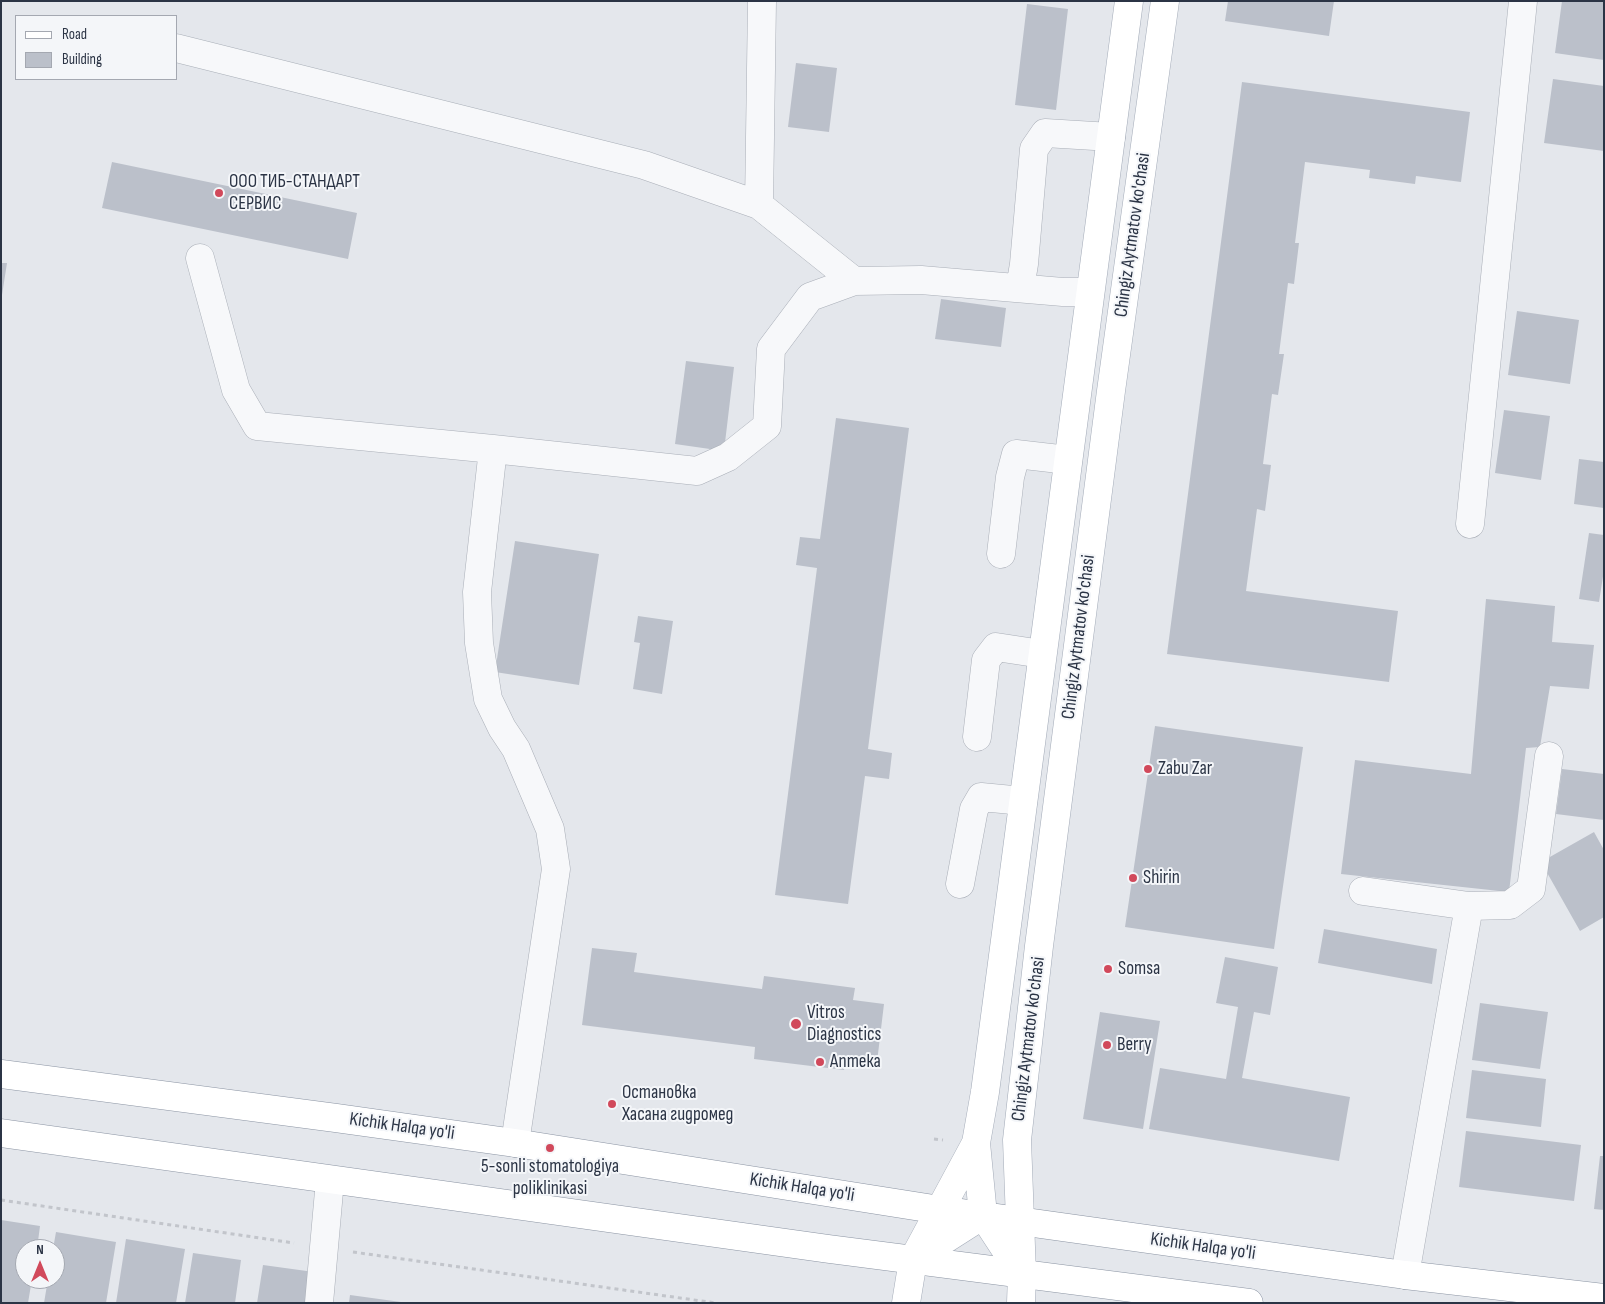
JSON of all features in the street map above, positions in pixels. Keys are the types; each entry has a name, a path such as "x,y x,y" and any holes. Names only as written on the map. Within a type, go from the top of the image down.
{"main road":[{"name":"Chingiz Aytmatov ko'chasi","path":"1022,1274 983,1216 976,1143 986,1083 1128,1"},
{"name":"Chingiz Aytmatov ko'chasi","path":"1021,1303 1022,1274 1017,1140 1039,946 1111,391 1165,1"},
{"name":"Kichik Halqa yo'li","path":"1,1074 515,1143 940,1210 1405,1275 1604,1298"},
{"path":"1,1133 912,1260 1249,1303"},
{"name":"Chingiz Aytmatov ko'chasi","path":"906,1303 912,1260 976,1143"},
{"path":"912,1260 983,1216"}],"street":[{"path":"759,205 762,1"},
{"path":"1470,524 1523,1"},
{"path":"178,49 644,166 759,205 854,281"},
{"path":"1020,288 1024,264 1034,149 1045,133 1111,136"},
{"path":"200,258 236,390 257,426 697,470 728,457 767,426 771,348 810,298 854,281 921,280 1063,292 1090,292"},
{"path":"493,449 477,592 479,643 488,699 502,728 516,749 550,829 556,869 515,1143"},
{"path":"1001,554 1010,477 1016,454 1068,460"},
{"path":"977,737 986,660 996,647 1042,654"},
{"path":"1363,891 1469,906 1510,904 1531,889 1549,756"},
{"path":"960,884 974,809 981,797 1023,802"},
{"path":"1405,1275 1469,906"},
{"path":"319,1303 330,1180"}],"path":[{"path":"1,1200 716,1303"}],"building":[{"path":"1228,1 1334,1 1329,36 1225,21"},
{"path":"1562,1 1604,1 1604,60 1555,53"},
{"path":"1027,4 1068,9 1056,110 1015,105"},
{"path":"796,63 837,68 829,132 788,127"},
{"path":"1553,79 1604,86 1604,151 1544,143"},
{"path":"1242,82 1470,112 1461,182 1416,176 1415,184 1369,178 1370,170 1305,162 1295,243 1299,243 1294,284 1288,283 1279,354 1284,354 1278,395 1272,394 1263,464 1271,465 1265,511 1257,509 1246,591 1398,611 1389,682 1167,654"},
{"path":"112,162 357,213 348,259 102,208"},
{"path":"1,263 7,263 2,295 1,295"},
{"path":"941,299 1006,308 1001,347 935,339"},
{"path":"1517,311 1579,320 1570,384 1508,375"},
{"path":"686,361 734,367 724,451 675,444"},
{"path":"1504,410 1550,416 1541,480 1495,473"},
{"path":"836,418 909,428 868,749 892,753 889,779 865,776 848,904 775,895 817,568 796,565 800,537 820,539"},
{"path":"1579,459 1604,462 1604,508 1574,504"},
{"path":"1589,533 1604,535 1604,570 1599,602 1579,599"},
{"path":"515,541 599,554 579,685 495,672"},
{"path":"1486,599 1555,606 1552,642 1594,645 1589,689 1550,686 1540,747 1526,748 1509,892 1341,874 1355,760 1471,774"},
{"path":"638,616 673,621 662,694 633,689 640,643 634,642"},
{"path":"1155,726 1303,747 1274,949 1125,927"},
{"path":"1562,769 1604,774 1604,820 1556,814"},
{"path":"1594,832 1604,850 1604,917 1580,931 1541,862"},
{"path":"1324,929 1437,949 1432,984 1318,963"},
{"path":"592,948 637,953 634,972 762,989 764,976 855,988 853,1000 884,1004 877,1062 846,1058 844,1070 754,1059 755,1047 582,1025"},
{"path":"1225,957 1278,967 1270,1015 1254,1012 1242,1078 1350,1097 1339,1161 1149,1129 1160,1068 1226,1079 1238,1007 1216,1003"},
{"path":"1480,1003 1548,1012 1540,1069 1472,1060"},
{"path":"1100,1012 1160,1021 1143,1129 1083,1119"},
{"path":"1472,1070 1546,1079 1541,1127 1466,1118"},
{"path":"1466,1131 1581,1145 1574,1201 1459,1187"},
{"path":"1600,1156 1604,1156 1604,1210 1594,1209"},
{"path":"1,1220 40,1226 38,1239 15,1239 15,1289 30,1289 28,1303 1,1303"},
{"path":"56,1232 116,1242 106,1303 44,1303 46,1289 65,1289 65,1239 55,1239"},
{"path":"126,1239 185,1249 176,1303 116,1303"},
{"path":"193,1253 241,1260 235,1303 185,1303"},
{"path":"263,1265 314,1272 309,1303 257,1303"},
{"path":"350,1295 401,1302 401,1303 349,1303"}],"place":[{"name":"ООО ТИБ-СТАНДАРТ СЕРВИС","path":"219,193"},
{"name":"Zabu Zar","path":"1148,769"},
{"name":"Shirin","path":"1133,878"},
{"name":"Somsa","path":"1108,969"},
{"name":"Vitros Diagnostics","path":"796,1024"},
{"name":"Berry","path":"1107,1045"},
{"name":"Аптека","path":"820,1062"},
{"name":"Остановка Хасана гидромед","path":"612,1104"},
{"name":"5-sonli stomatologiya poliklinikasi","path":"550,1148"}]}
